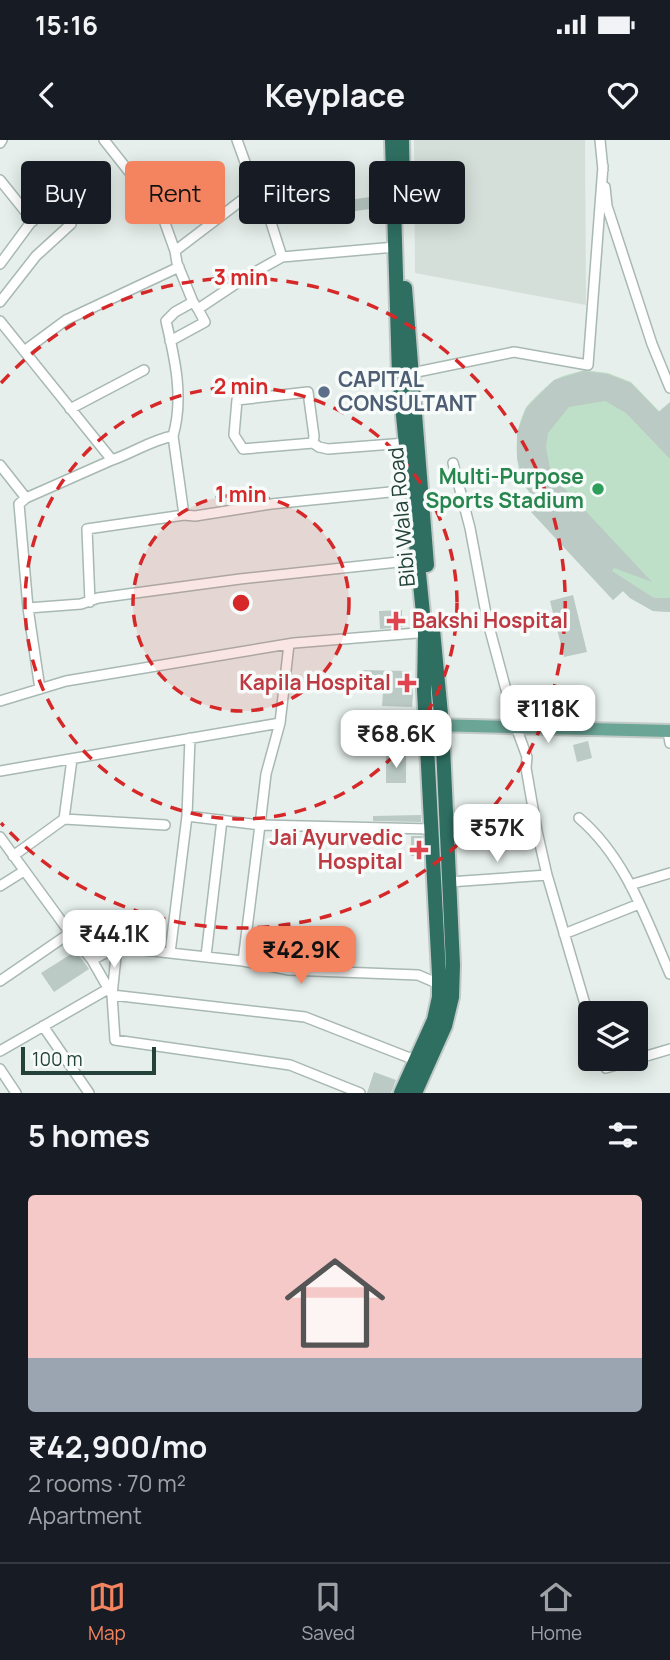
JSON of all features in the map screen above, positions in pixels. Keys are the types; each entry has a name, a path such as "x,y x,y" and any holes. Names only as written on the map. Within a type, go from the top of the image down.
{"highway":[{"path":"392,140 395,247 405,374 406,443 417,559 429,632 424,690 439,984 439,997 422,1063 401,1093"},
{"name":"Bibi Wala Road","path":"402,140 405,374 429,632 442,725 453,965 452,997 445,1026 422,1063 415,1093"}],"main road":[{"path":"426,725 669,735"}],"street":[{"path":"104,140 160,212 177,263 205,322 170,341"},
{"path":"237,140 244,161"},
{"path":"600,140 607,206 652,344 670,388"},
{"path":"405,374 514,352 588,365 603,166"},
{"path":"0,180 21,206"},
{"path":"175,251 239,202"},
{"path":"0,264 31,224"},
{"path":"0,302 36,256 71,224"},
{"path":"272,224 282,257"},
{"path":"184,515 173,436 178,419 178,383 166,321 175,312 195,305 282,257 395,247"},
{"path":"24,351 66,320 179,267"},
{"path":"0,321 112,460"},
{"path":"70,409 144,369"},
{"path":"313,443 308,392 237,400 234,435 243,449 313,443 328,449 406,443"},
{"path":"40,689 28,608 19,504 26,498 158,439 173,436"},
{"path":"453,463 470,527 487,619 516,727 527,757 526,768 547,875 584,1001"},
{"path":"0,464 26,498"},
{"path":"90,602 87,529 271,504 410,490"},
{"path":"28,608 80,604 98,598 240,579 417,559"},
{"path":"0,701 66,681 289,644 429,632"},
{"path":"243,961 266,775 280,723 289,644"},
{"path":"0,771 280,723"},
{"path":"170,953 187,816 190,738"},
{"path":"64,819 72,759"},
{"path":"187,816 260,825 431,829"},
{"path":"579,818 589,826 612,855 630,885 670,974"},
{"path":"13,856 64,819 165,825"},
{"path":"206,956 222,820"},
{"path":"0,837 92,960 110,992"},
{"path":"0,886 24,871"},
{"path":"630,885 670,873"},
{"path":"449,882 547,875"},
{"path":"564,933 639,904"},
{"path":"0,981 71,933"},
{"path":"117,947 110,992 115,1040 290,1065 360,1093"},
{"path":"92,960 117,947 206,956 289,970 418,975 439,984"},
{"path":"0,1052 110,992 305,1017 422,1063"},
{"path":"43,1027 89,1093"},
{"path":"648,1056 670,1049"},
{"path":"0,1069 16,1093"}],"shaded area":[{"path":"414,140 585,140 586,305 415,273 415,224 465,224 465,161 414,161"}],"green space":[{"name":"Multi-Purpose Sports Stadium","path":"584,370 608,373 631,382 659,411 668,404 670,406 670,612 653,611 623,591 613,600 521,501 529,492 520,474 517,451 519,428 526,408 553,381"}],"building":[{"path":"369,197 369,209 355,211 355,199"},
{"path":"583,371 608,374 631,383 659,412 670,402 670,459 626,413 605,401 569,407 548,433 546,447 551,474 652,582 614,568 612,571 654,598 670,598 670,612 653,611 623,591 613,600 521,501 530,492 524,485 517,458 517,433 526,408 554,380"},
{"path":"573,595 587,652 564,657 550,601"},
{"path":"402,610 402,627 380,629 379,611"},
{"path":"361,670 410,671 412,707 382,706 383,692 360,692"},
{"path":"547,686 551,708 520,714 514,693"},
{"path":"588,741 592,758 577,762 573,745"},
{"path":"386,756 406,756 406,783 386,783"},
{"path":"421,815 421,822 373,821 373,816"},
{"path":"411,836 422,836 423,856 411,856"},
{"path":"76,951 89,969 54,992 41,973"},
{"path":"374,1072 396,1080 391,1093 367,1093"}],"place":[{"name":"CAPITAL CONSULTANT","path":"324,392"},
{"name":"Multi-Purpose Sports Stadium","path":"598,489"},
{"name":"Bakshi Hospital","path":"396,621"},
{"name":"Kapila Hospital","path":"407,683"},
{"name":"Jai Ayurvedic Hospital","path":"419,850"}]}
